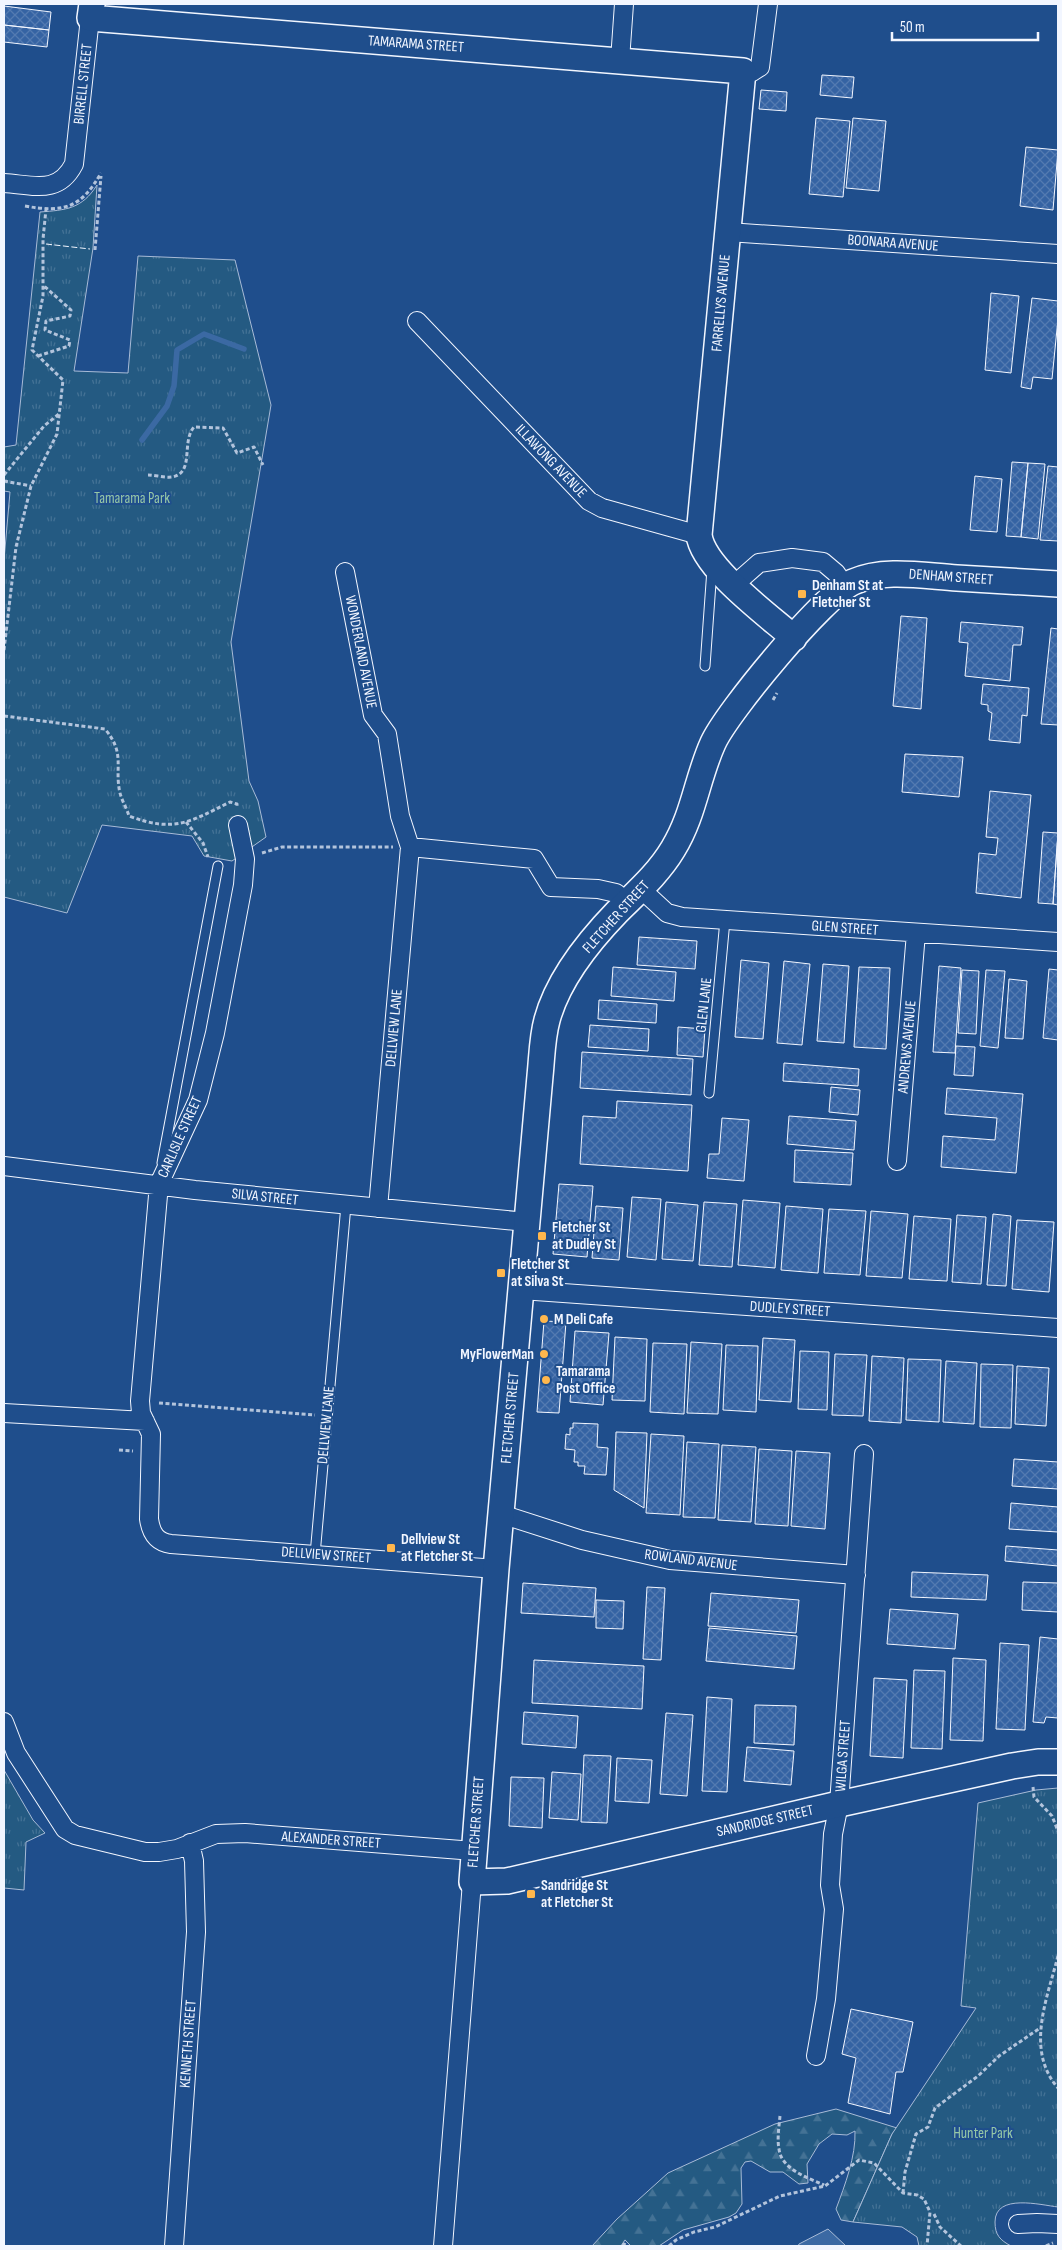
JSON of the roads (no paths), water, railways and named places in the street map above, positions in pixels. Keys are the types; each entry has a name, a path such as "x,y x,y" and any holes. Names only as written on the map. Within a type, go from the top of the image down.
{"street":[{"path":"620,60 624,4"},
{"path":"742,71 752,72 760,67 768,4"},
{"name":"TAMARAMA STREET","path":"91,11 742,71"},
{"name":"BIRRELL STREET","path":"4,182 52,185 61,182 74,164 91,11"},
{"name":"FARRELLYS AVENUE","path":"699,535 742,71"},
{"name":"BOONARA AVENUE","path":"728,232 1058,254"},
{"name":"ILLAWONG AVENUE","path":"417,322 589,501 602,508 699,535"},
{"path":"699,535 700,546 713,565 794,638"},
{"path":"734,585 759,563 792,558 823,562 836,573 846,586"},
{"name":"WONDERLAND AVENUE","path":"345,572 374,716 387,734 400,816 410,847"},
{"name":"DENHAM STREET","path":"794,638 837,592 846,586 870,577 898,574 1058,584"},
{"name":"FLETCHER STREET","path":"443,2246 496,1569 544,1040 551,1006 560,986 588,946 667,858 692,810 707,757 721,727 794,638"},
{"name":"CARLISLE STREET","path":"157,1539 151,1530 149,1519 151,1434 141,1413 140,1401 159,1184 198,1100 215,1032 243,885 245,859 238,825"},
{"path":"410,847 534,859 551,887 598,889 634,896"},
{"name":"DELLVIEW LANE","path":"378,1208 410,847"},
{"name":"GLEN STREET","path":"634,896 667,913 682,917 1058,942"},
{"name":"ANDREWS AVENUE","path":"897,1161 916,933"},
{"name":"SILVA STREET","path":"4,1166 195,1190 527,1222"},
{"name":"DUDLEY STREET","path":"521,1290 1058,1328"},
{"path":"4,1413 146,1421"},
{"name":"WILGA STREET","path":"816,2056 826,1999 834,1909 830,1885 833,1834 839,1804 864,1454"},
{"name":"ROWLAND AVENUE","path":"501,1514 582,1540 670,1560 856,1575"},
{"name":"DELLVIEW STREET","path":"157,1539 171,1544 496,1569"},
{"name":"ALEXANDER STREET","path":"4,1722 16,1753 65,1828 75,1835 145,1852 169,1852 216,1834 245,1833 474,1851"},
{"name":"SANDRIDGE STREET","path":"472,1882 507,1881 1012,1766 1038,1762 1058,1762"},
{"name":"KENNETH STREET","path":"174,2246 196,1932 194,1861 190,1843"},
{"path":"1018,2224 1037,2222 1058,2224"}],"lane":[{"path":"705,666 713,565"},
{"path":"159,1184 218,866"},
{"name":"GLEN LANE","path":"709,1093 725,920"},
{"name":"DELLVIEW LANE","path":"315,1555 346,1205"}],"waterway":[{"path":"142,440 167,406 174,386 177,350 204,334 244,349"}],"place":[{"name":"Denham St at Fletcher St","path":"802,594"},
{"name":"Fletcher St at Dudley St","path":"542,1236"},
{"name":"Fletcher St at Silva St","path":"501,1273"},
{"name":"M Deli Cafe","path":"544,1319"},
{"name":"MyFlowerMan","path":"544,1354"},
{"name":"Tamarama Post Office","path":"546,1380"},
{"name":"Dellview St at Fletcher St","path":"391,1548"},
{"name":"Sandridge St at Fletcher St","path":"531,1894"}],"park label":[{"name":"Tamarama Park","path":"132,498"},
{"name":"Hunter Park","path":"983,2133"}]}
